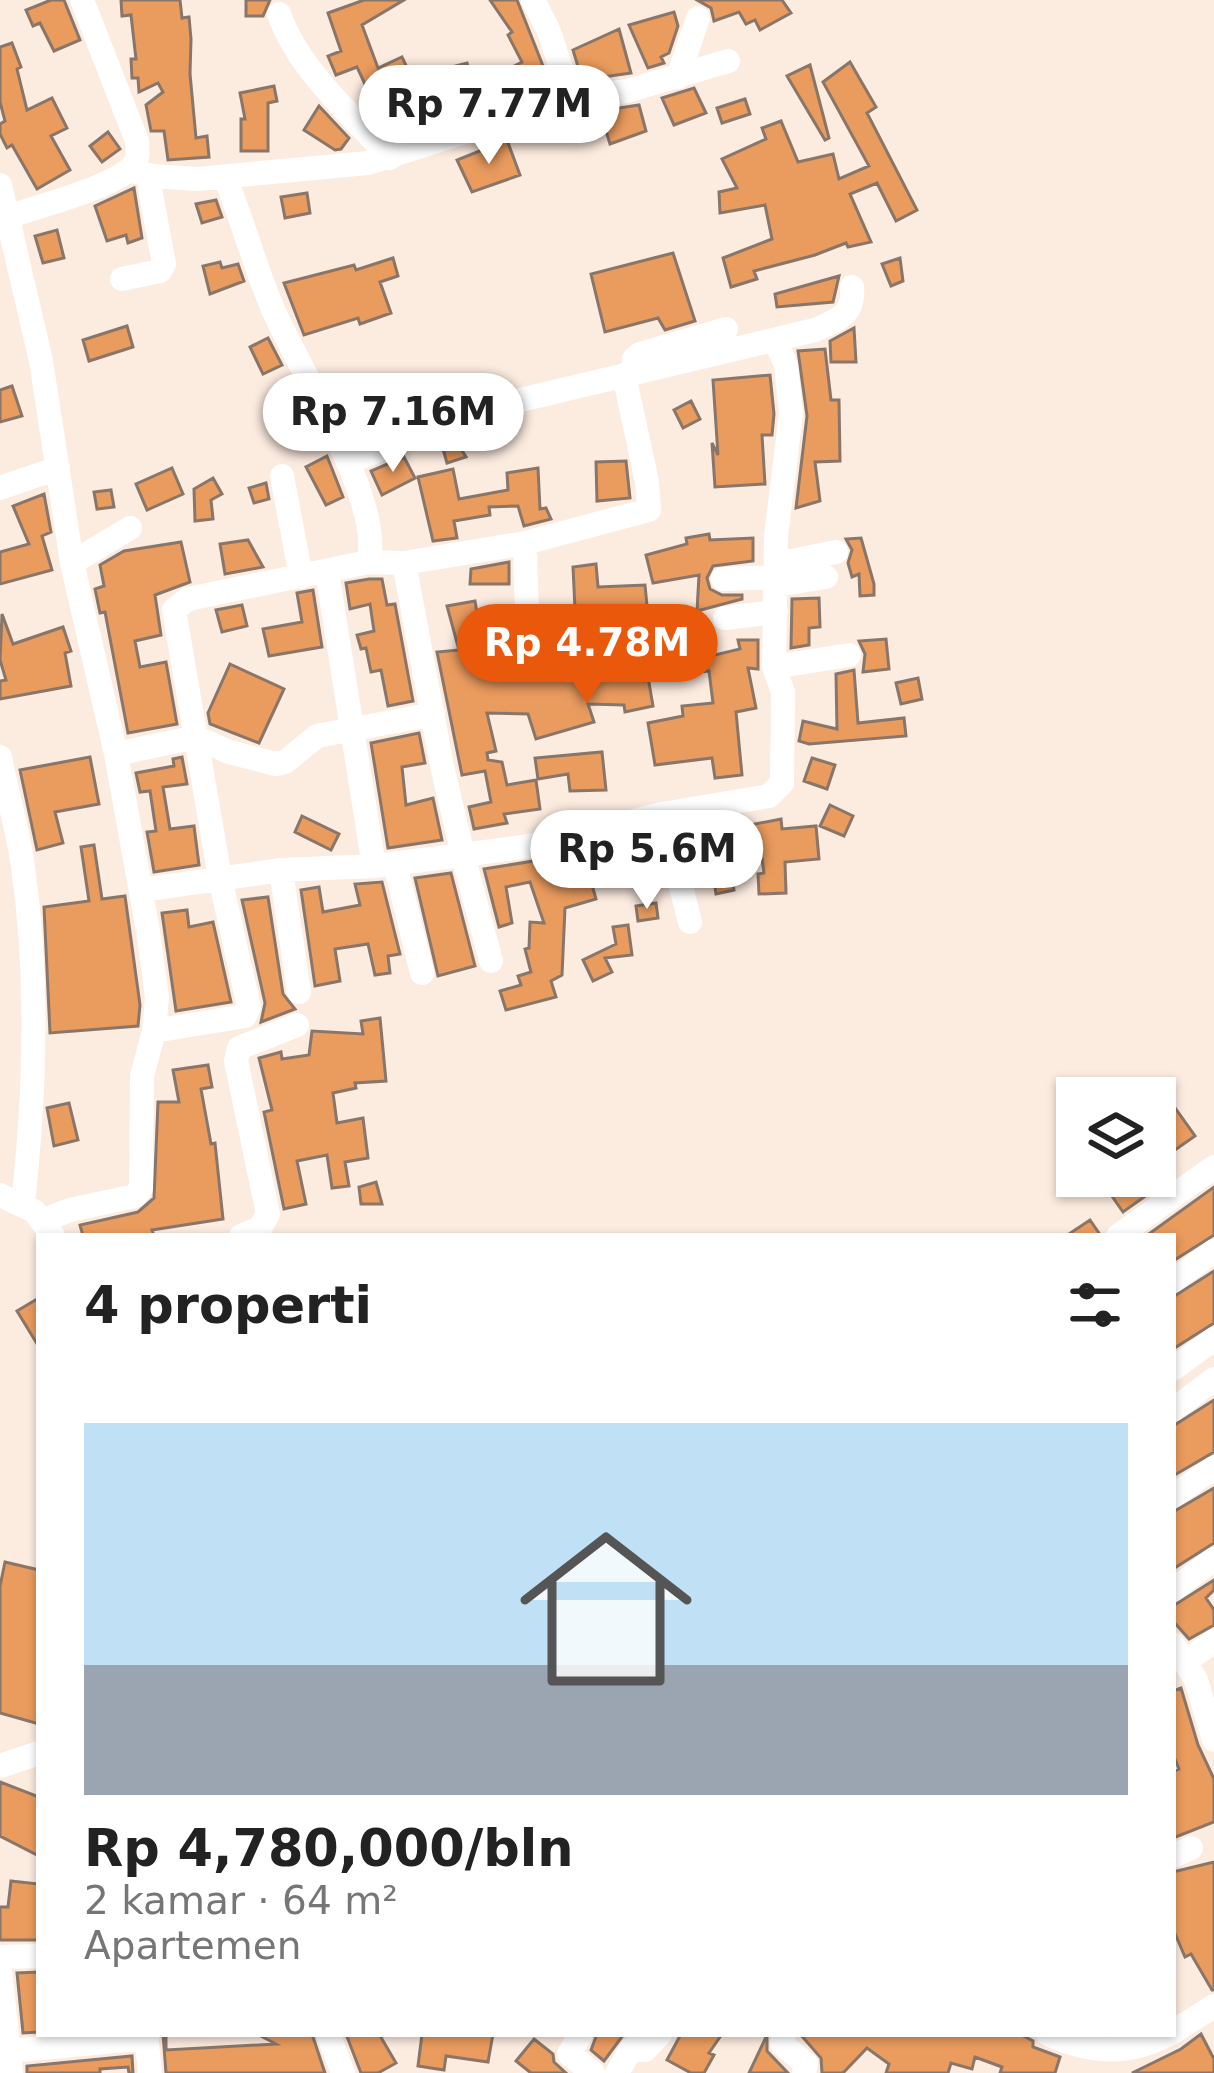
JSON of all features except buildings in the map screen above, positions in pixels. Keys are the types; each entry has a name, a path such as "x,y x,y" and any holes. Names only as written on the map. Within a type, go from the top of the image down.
{"street":[{"path":"82,0 137,141 137,158 150,189 164,264 160,271 122,280"},
{"path":"533,0 571,98"},
{"path":"279,14 331,93 390,158"},
{"path":"679,77 698,18"},
{"path":"7,217 141,173 225,177 390,158 571,98 627,91 728,61"},
{"path":"225,177 273,308 309,374 348,463 370,539 368,562"},
{"path":"0,184 40,361 72,563 116,754 157,997 142,1076 139,1192 30,1214 32,974 23,866 0,757"},
{"path":"348,463 442,423 628,374 776,342 846,315 852,286"},
{"path":"154,1031 249,1012 220,878 175,618 177,604 368,562 404,563 525,543 649,510 628,374 634,359 726,328"},
{"path":"142,890 281,870 385,865 536,844 776,792 782,783 784,729 783,692 774,668 776,575 791,414 786,365 776,342"},
{"path":"0,488 58,467"},
{"path":"282,476 301,577"},
{"path":"72,563 130,528"},
{"path":"525,543 530,626 533,644 540,650 556,652 675,628"},
{"path":"776,575 836,552"},
{"path":"404,563 433,714 491,961"},
{"path":"327,572 385,865 422,973"},
{"path":"722,579 826,578"},
{"path":"725,618 776,612"},
{"path":"774,668 849,655"},
{"path":"116,754 196,737 229,752 276,764 317,736 433,714"},
{"path":"662,814 689,922"},
{"path":"281,870 299,992"},
{"path":"248,1233 260,1228 268,1214 236,1061 239,1048 297,1025"},
{"path":"1122,1233 1214,1167"},
{"path":"1176,1279 1214,1251"},
{"path":"1176,1367 1214,1339"},
{"path":"1176,1408 1214,1379"},
{"path":"1176,1494 1214,1468"},
{"path":"1176,1588 1214,1559"},
{"path":"1214,1641 1179,1653 1210,1705 1214,1740"},
{"path":"0,1766 36,1754"},
{"path":"0,1957 36,1956"},
{"path":"0,1970 10,2062 142,2037"},
{"path":"1176,2030 1214,2006"},
{"path":"147,2037 150,2073"},
{"path":"329,2037 343,2073"},
{"path":"579,2037 569,2054 592,2073"},
{"path":"617,2073 632,2049 645,2050 657,2037"},
{"path":"783,2037 782,2044 806,2064 804,2073"},
{"path":"1057,2037 1115,2062 1163,2037"}]}
